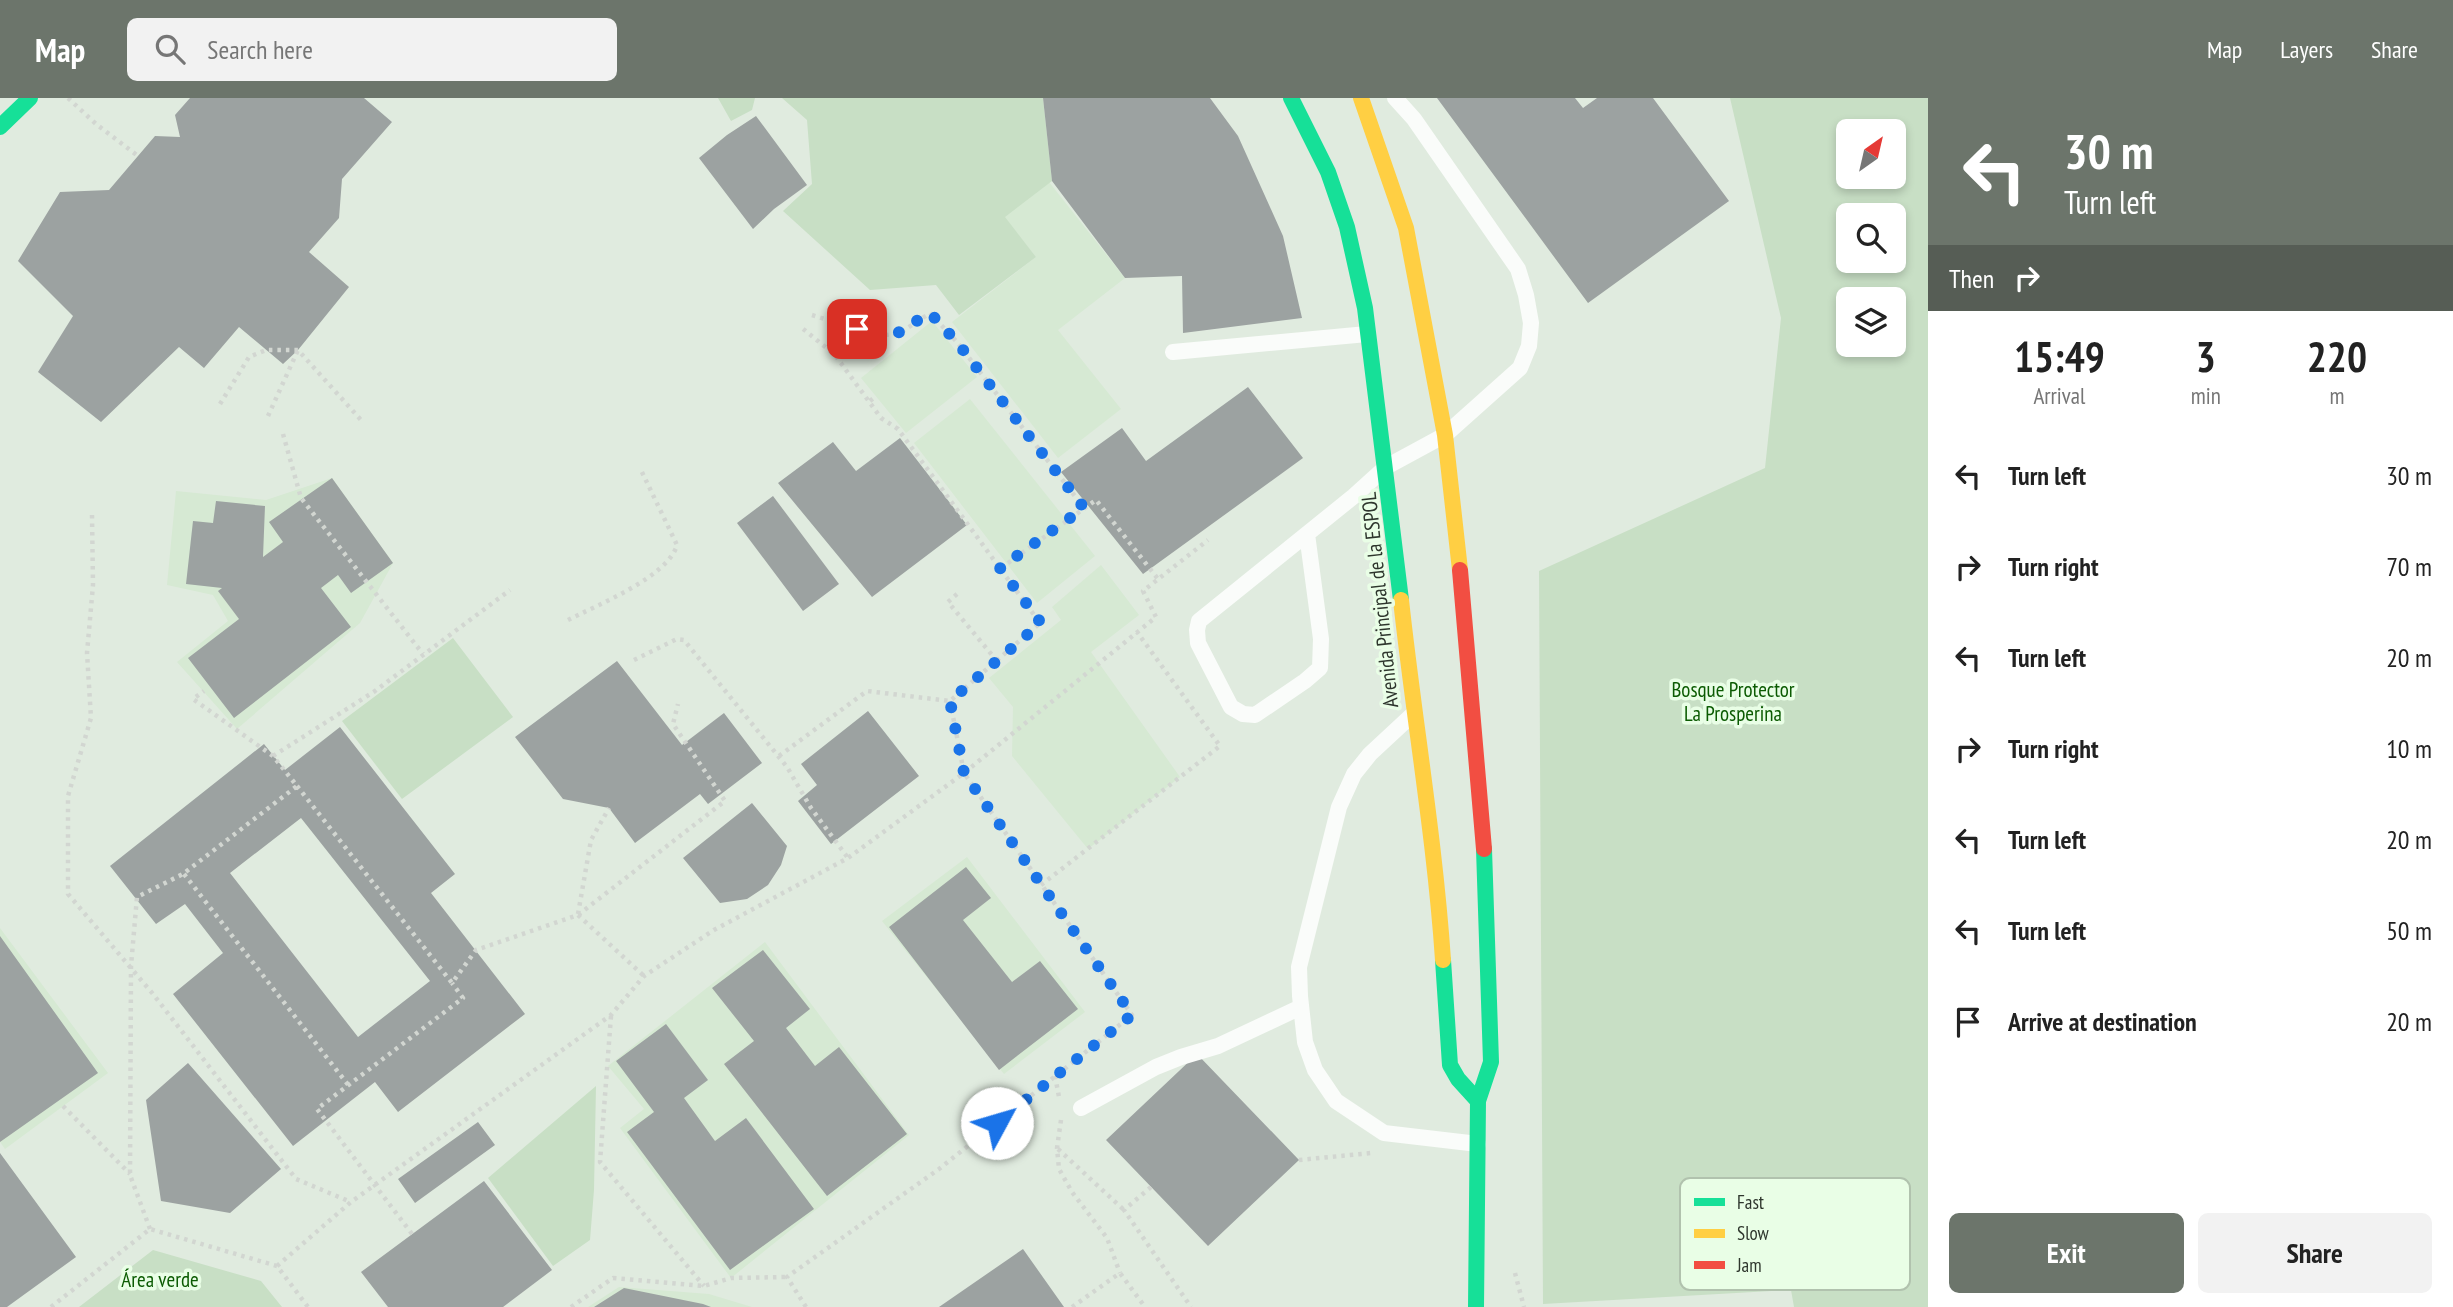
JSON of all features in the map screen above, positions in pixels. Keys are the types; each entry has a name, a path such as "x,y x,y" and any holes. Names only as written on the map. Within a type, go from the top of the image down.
{"street":[{"path":"0,127 30,98"},
{"name":"Avenida Principal de la ESPOL","path":"1291,98 1328,172 1347,227 1364,308 1437,887 1450,1065 1458,1079 1478,1101"},
{"path":"1361,98 1406,228 1445,435 1466,629 1485,867 1491,1062 1478,1101 1476,1307"}],"lane":[{"path":"1307,534 1321,639 1320,668 1255,715 1243,714 1231,707 1198,643 1199,621 1386,467 1445,435 1520,368 1529,346 1531,323 1518,268 1414,119 1395,98"},
{"path":"1172,352 1367,334"},
{"path":"1413,713 1370,754 1354,774 1339,807 1300,967 1305,1042 1315,1070 1336,1101 1384,1133 1478,1144"},
{"path":"1081,1108 1156,1067 1218,1046 1301,1007"}],"path":[{"path":"68,98 96,124 138,156"},
{"path":"812,315 879,336 900,333 930,313 957,342 1084,508"},
{"path":"779,757 867,691 950,701 1041,623 898,429 881,418 835,355 802,328"},
{"path":"220,404 249,357 266,350 298,350 361,420"},
{"path":"268,416 298,350"},
{"path":"870,401 876,397"},
{"path":"283,433 301,499 423,654"},
{"path":"568,620 639,584 670,560 675,552 677,545 640,468"},
{"path":"1000,568 1096,500 1158,579"},
{"path":"92,515 93,586 87,653 91,718 68,796 68,894 131,967 296,1179 351,1202"},
{"path":"277,1266 351,1202 611,1015 644,976 714,930 848,858 964,773 1156,617 1143,591 1208,540"},
{"path":"273,756 375,691 510,590"},
{"path":"957,594 948,602 997,661"},
{"path":"1041,885 1220,746 1137,632"},
{"path":"634,660 677,639 684,640 787,767 811,808 848,858"},
{"path":"204,691 193,699 273,756 463,998 317,1109 412,1234"},
{"path":"571,1307 613,1278 704,1286 731,1278 787,1277 939,1169 1132,1015 964,773 950,701"},
{"path":"452,984 476,950 578,915 726,801 673,724 678,704"},
{"path":"150,1229 130,1175 131,967 137,897 183,874 297,786"},
{"path":"578,915 591,840 609,808"},
{"path":"183,874 349,1086"},
{"path":"578,915 644,976"},
{"path":"611,1015 600,1161 704,1286"},
{"path":"63,1106 130,1175"},
{"path":"1145,1307 1120,1273 1107,1238 1072,1192 1059,1169 1057,1148 1124,1210 1191,1307"},
{"path":"1124,1210 1151,1188"},
{"path":"150,1229 277,1266 308,1307"},
{"path":"51,1307 150,1229"},
{"path":"1074,1307 1120,1273"},
{"path":"787,1277 806,1307"}],"shaded area":[{"path":"1049,182 1125,278 1058,330 1121,409 1058,458 952,322 1036,257 1004,217"},
{"path":"932,321 977,377 906,433 861,378"},
{"path":"970,399 1095,556 1037,603 914,443"},
{"path":"332,478 393,563 360,623 237,729 177,662 228,621 213,595 167,585 176,491 266,500"},
{"path":"1101,565 1139,615 1091,652 1180,777 1088,849 1012,756 1013,707 989,678 1061,620 1052,607"},
{"path":"967,857 1085,1012 1004,1074 882,921"},
{"path":"0,928 108,1073 5,1149 0,1142"},
{"path":"765,942 909,1135 731,1278 620,1128 644,1109 608,1066"},
{"path":"619,1287 709,1294 752,1307 588,1307"}],"green space":[{"path":"718,98 755,98 752,110 731,121"},
{"path":"782,98 1043,98 1052,181 1005,217 1036,257 959,315 936,285 870,290 783,211 812,184 807,120"},
{"name":"Bosque Protector La Prosperina","path":"1730,98 1928,98 1928,1307 1794,1307 1791,1290 1543,1304 1539,571 1765,468 1781,318"},
{"path":"453,638 513,717 402,799 342,721"},
{"path":"596,1086 590,1240 553,1266 488,1178"},
{"name":"Área verde","path":"153,1250 261,1281 282,1307 79,1307"}],"building":[{"path":"190,98 364,98 392,122 342,179 339,218 309,252 349,287 298,350 283,364 239,327 204,368 179,347 101,422 38,372 73,316 18,261 60,192 109,190 155,136 180,137 175,115"},
{"path":"1043,98 1210,98 1238,136 1283,236 1302,318 1183,333 1182,276 1125,278 1052,181"},
{"path":"1437,98 1575,98 1583,108 1597,98 1653,98 1729,201 1588,303"},
{"path":"756,116 807,185 774,209 753,229 699,158"},
{"path":"1248,387 1303,458 1143,574 1061,472 1122,428 1146,461"},
{"path":"900,438 967,525 872,597 778,483 833,442 856,471"},
{"path":"332,478 393,563 351,593 338,575 321,588 351,627 234,718 188,658 239,619 218,591 222,588 186,584 193,521 213,523 216,501 265,506 263,557 283,542 269,522"},
{"path":"773,496 839,584 803,611 737,523"},
{"path":"617,661 682,745 724,713 762,763 708,804 700,794 635,843 609,808 563,799 515,737"},
{"path":"868,711 919,776 831,844 798,801 817,785 801,764"},
{"path":"340,727 455,874 431,893 525,1014 398,1112 375,1082 293,1146 173,994 223,953 185,904 156,924 110,866 264,744 285,770","holes":["301,818 430,981 358,1037 230,873"]},
{"path":"752,803 787,846 781,865 768,885 747,899 720,903 683,858"},
{"path":"966,867 991,898 963,920 1012,982 1040,961 1078,1009 999,1070 889,927"},
{"path":"0,936 98,1073 0,1142"},
{"path":"763,950 810,1009 786,1028 815,1066 839,1047 907,1134 827,1196 724,1064 754,1041 712,988"},
{"path":"666,1024 708,1080 684,1098 715,1141 746,1118 814,1209 730,1270 627,1132 654,1112 616,1061"},
{"path":"1197,1054 1299,1160 1208,1246 1106,1140"},
{"path":"188,1063 281,1169 230,1213 161,1201 146,1100"},
{"path":"478,1122 495,1145 415,1203 398,1179"},
{"path":"0,1153 76,1257 7,1307 0,1307"},
{"path":"484,1181 552,1270 503,1307 388,1307 361,1272"},
{"path":"1023,1249 1064,1307 939,1307"},
{"path":"624,1288 703,1304 711,1307 594,1307"}],"traffic: fast":[{"path":"0,127 30,98"},
{"path":"1291,98 1328,172 1347,227 1365,308 1401,600"},
{"path":"1476,1307 1478,1101 1491,1062 1484,849"},
{"path":"1443,960 1450,1065 1458,1079 1478,1101"}],"traffic: slow":[{"path":"1361,98 1406,228 1445,435 1460,570"},
{"path":"1401,600 1435,870 1443,960"}],"traffic: jam":[{"path":"1460,570 1484,849"}],"route":[{"path":"857,329 879,336 900,333 930,313 957,342 1084,508 1000,568 1041,623 950,701 964,773 1132,1015 997,1123"}]}
